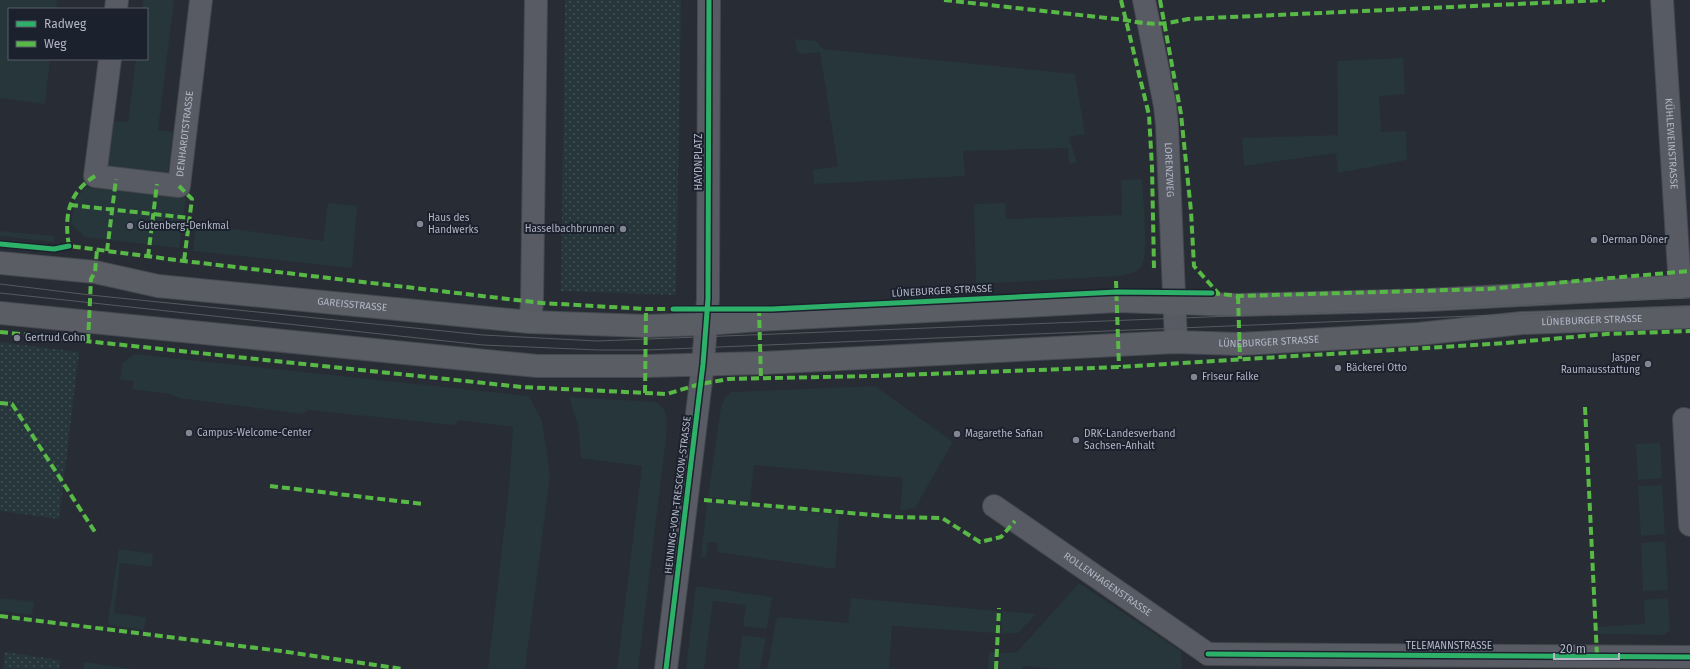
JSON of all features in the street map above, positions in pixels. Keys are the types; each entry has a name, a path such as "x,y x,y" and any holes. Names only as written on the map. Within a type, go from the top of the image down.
{"main road":[{"name":"GAREISSTRASSE","path":"0,263 95,272 158,286 530,322 646,326 706,324"},
{"name":"LÜNEBURGER STRASSE","path":"706,324 1117,301 1238,305 1428,300 1685,286"},
{"path":"0,313 537,366 703,364"},
{"name":"LÜNEBURGER STRASSE","path":"703,364 761,363 1176,342 1239,344 1418,334 1522,323 1690,316"}],"street":[{"name":"DENHARDTSTRASSE","path":"110,60 95,176 179,186 201,0"},
{"path":"530,322 532,302 536,0"},
{"name":"HAYDNPLATZ","path":"706,324 708,299 710,0"},
{"name":"LORENZWEG","path":"1144,0 1165,106 1171,204 1176,342"},
{"name":"KÜHLEWEINSTRASSE","path":"1662,0 1685,286"},
{"name":"HENNING-VON-TRESCKOW-STRASSE","path":"666,669 703,364 706,324"},
{"path":"1684,419 1690,525"},
{"name":"ROLLENHAGENSTRASSE","path":"994,506 1208,662"},
{"name":"TELEMANNSTRASSE","path":"1208,662 1690,657"}],"shaded area":[{"path":"0,0 57,0 56,8 8,8 8,60 50,60 45,104 0,98"},
{"path":"143,0 174,0 158,130 173,132 167,177 106,169 112,121 128,122 136,60 148,60 148,8 142,8"},
{"path":"565,0 681,0 676,295 561,291"},
{"path":"795,39 816,41 823,49 1075,74 1085,134 1069,137 1077,163 1069,164 1068,148 963,151 965,176 814,184 813,170 838,166 820,52 802,54 797,52"},
{"path":"1403,58 1405,94 1379,96 1381,132 1406,131 1407,160 1338,173 1336,153 1244,166 1242,138 1338,135 1337,61"},
{"path":"1142,179 1145,251 1141,267 1136,271 1118,276 976,284 974,204 1005,203 1006,219 1122,215 1121,180"},
{"path":"85,187 186,198 179,248 85,237 71,224 75,201"},
{"path":"328,203 357,206 352,268 193,251 196,224 323,241"},
{"path":"0,231 54,236 54,242 0,236"},
{"path":"0,342 79,352 59,519 0,511"},
{"path":"135,354 529,396 542,421 550,475 525,669 488,669 509,488 513,427 459,420 455,425 308,410 302,414 179,398 170,394 133,389 133,381 120,380 122,363"},
{"path":"875,386 953,442 915,508 900,511 903,478 754,465 750,502 708,497 721,407 725,398 731,392"},
{"path":"569,397 656,402 664,409 667,421 666,438 638,669 617,669 642,466 581,458 578,426"},
{"path":"1660,443 1662,478 1638,480 1636,444"},
{"path":"1662,485 1665,534 1641,536 1638,486"},
{"path":"707,501 839,515 835,569 717,552 718,543 708,542 706,557 701,557"},
{"path":"1665,541 1668,590 1643,591 1641,543"},
{"path":"119,549 153,554 152,567 120,563 114,613 146,617 144,630 110,625 108,621"},
{"path":"1079,583 1181,651 1182,669 1057,669 1023,666 1022,669 999,669 999,653 1017,652"},
{"path":"696,586 772,597 767,629 743,626 746,605 713,601 704,669 686,669"},
{"path":"0,598 34,602 32,615 0,611"},
{"path":"851,598 997,611 996,633 892,626 889,668 901,669 767,669 777,617 848,623"},
{"path":"1668,598 1670,630 1664,635 1597,634 1597,627 1645,624 1644,600"},
{"path":"1002,611 1036,614 1018,633 1001,634"},
{"path":"742,635 766,638 760,669 738,669"},
{"path":"5,652 60,660 59,669 3,669"},
{"path":"989,652 995,653 995,669 988,669"},
{"path":"84,662 133,669 84,669"}],"tram line":[{"path":"0,284 90,295 483,335 597,341 1690,298"},
{"path":"0,293 483,345 598,350 646,350 1690,307"}],"marked path":[{"path":"944,0 1156,24 1188,19 1605,0"},
{"path":"1121,0 1149,115 1152,167 1154,268"},
{"path":"1160,0 1181,114 1191,211 1194,266 1218,293"},
{"path":"95,176 79,190 70,206 67,225 69,246 542,303 646,309 673,309"},
{"path":"107,251 116,179"},
{"path":"148,257 157,184"},
{"path":"179,186 192,199 184,261"},
{"path":"70,205 190,218"},
{"path":"88,342 91,279 95,272 97,250"},
{"path":"1212,293 1238,296 1487,289 1690,271"},
{"path":"1116,281 1119,367"},
{"path":"1238,296 1240,359"},
{"path":"759,308 761,379"},
{"path":"645,393 646,309"},
{"path":"0,332 522,387 667,394 700,384 729,379 873,376 1119,367 1506,343 1606,334 1690,331"},
{"path":"0,403 12,404 95,532"},
{"path":"1585,407 1597,656"},
{"path":"270,486 423,504"},
{"path":"704,500 896,517 942,518 980,542 1001,537 1015,521"},
{"path":"996,669 999,608"},
{"path":"0,616 281,651 402,669"}],"cycle path":[{"path":"666,669 703,364 708,299 709,0"},
{"path":"0,244 54,249 69,246"},
{"path":"673,309 772,309 1117,292 1212,293"},
{"path":"1208,654 1690,657"}],"place":[{"name":"Haus des Handwerks","path":"420,224"},
{"name":"Gutenberg-Denkmal","path":"130,226"},
{"name":"Hasselbachbrunnen","path":"623,229"},
{"name":"Derman Döner","path":"1594,240"},
{"name":"Gertrud Cohn","path":"17,338"},
{"name":"Jasper Raumausstattung","path":"1648,364"},
{"name":"Bäckerei Otto","path":"1338,368"},
{"name":"Friseur Falke","path":"1194,377"},
{"name":"Campus-Welcome-Center","path":"189,433"},
{"name":"Magarethe Safian","path":"957,434"},
{"name":"DRK-Landesverband Sachsen-Anhalt","path":"1076,440"}]}
